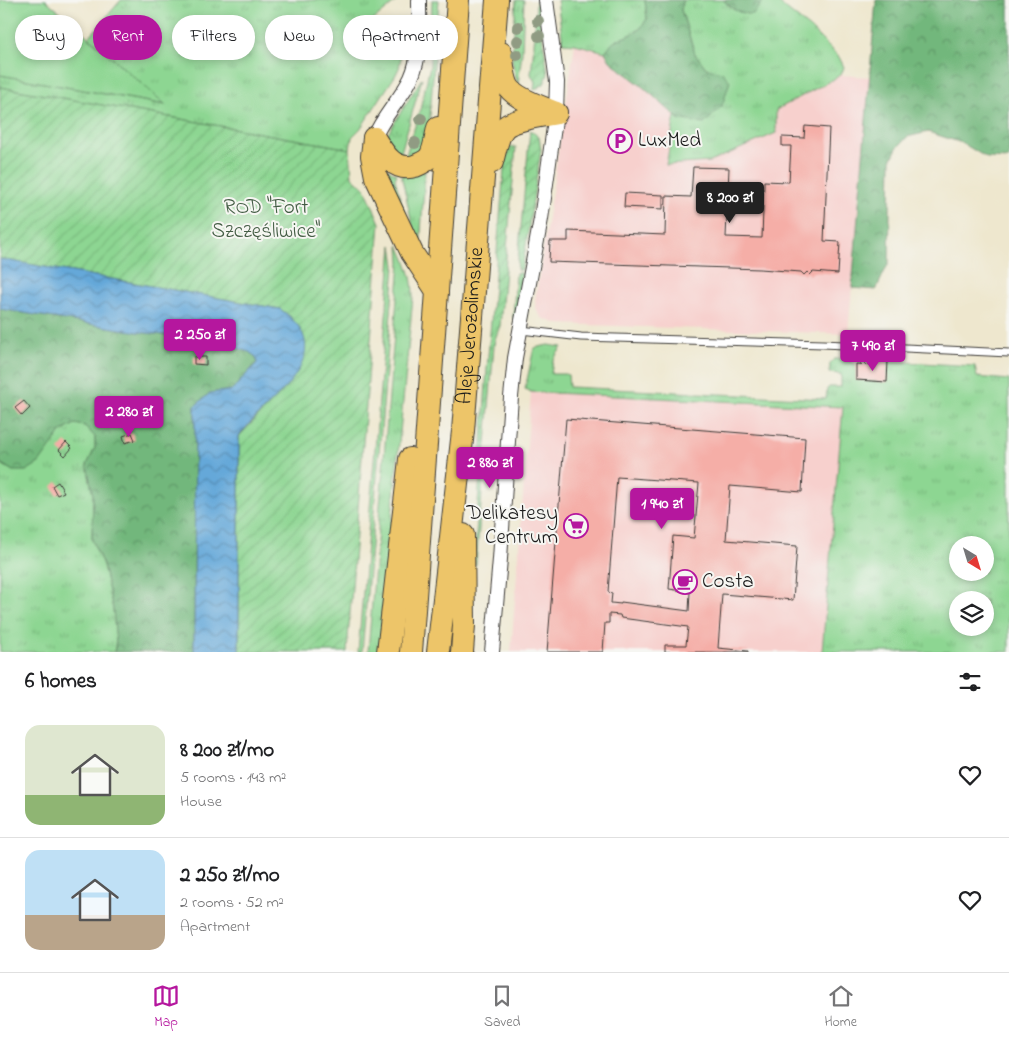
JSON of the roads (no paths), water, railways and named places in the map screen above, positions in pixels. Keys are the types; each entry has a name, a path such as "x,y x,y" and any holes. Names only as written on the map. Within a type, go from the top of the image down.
{"main road":[{"name":"Aleje Jerozolimskie","path":"411,652 450,87 458,0"},
{"path":"496,10 506,82 509,88 520,97 556,113"},
{"name":"Aleje Jerozolimskie","path":"438,652 463,432 496,10"},
{"path":"374,138 386,157 401,167 421,164 430,157 450,87"},
{"path":"480,206 500,134 504,128 517,122 556,113"},
{"path":"374,138 372,156 376,177 412,253 437,291"},
{"path":"388,652 414,423 429,387"},
{"path":"462,652 464,625 463,432"}],"street":[{"path":"374,138 379,127 411,78 418,42 419,0"},
{"path":"492,652 515,358 541,219 556,113 557,82 546,0"}],"lane":[{"path":"521,330 581,337 1009,353"}],"water":[{"path":"0,259 280,309 298,326 305,343 303,360 295,376 239,436 239,652 194,652 195,406 210,393 232,390 257,363 256,357 249,352 239,349 190,338 138,332 0,309"}],"place":[{"name":"LuxMed","path":"620,141"},
{"name":"Delikatesy Centrum","path":"576,526"},
{"name":"Costa","path":"685,582"}],"park label":[{"name":"ROD \"Fort Szczęśliwice\"","path":"266,220"}]}
